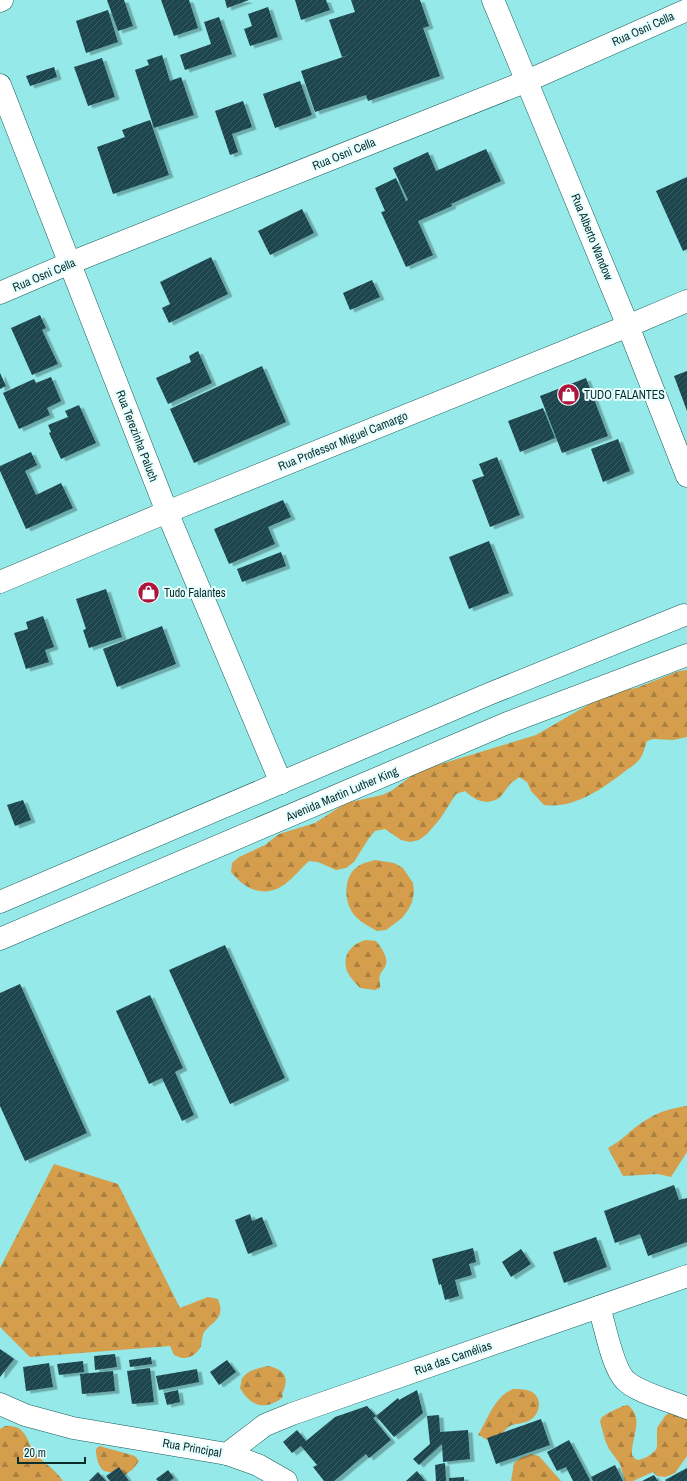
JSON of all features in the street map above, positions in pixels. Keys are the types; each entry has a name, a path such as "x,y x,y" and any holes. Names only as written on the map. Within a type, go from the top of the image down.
{"street":[{"name":"Rua Alberto Wandow","path":"493,0 628,326 687,476"},
{"name":"Rua Osni Cella","path":"0,293 527,81 687,10"},
{"name":"Rua Terezinha Paluch","path":"0,85 167,512 281,784"},
{"name":"Rua Professor Miguel Camargo","path":"0,582 167,512 628,326 687,300"},
{"path":"0,902 281,784 482,697 686,613"},
{"name":"Avenida Martin Luther King","path":"0,939 505,724 687,655"},
{"name":"Rua das Camélias","path":"227,1454 265,1425 292,1414 687,1276"},
{"path":"599,1307 616,1366 626,1381 638,1389 687,1408"},
{"name":"Rua Principal","path":"0,1404 25,1415 73,1428 227,1454 258,1466 286,1481"}],"green space":[{"path":"687,670 687,737 673,740 653,739 647,741 642,756 636,763 597,791 577,801 566,804 544,805 531,791 527,782 519,777 511,783 499,798 490,802 481,801 472,797 465,791 456,794 440,819 427,834 419,840 410,842 401,840 385,829 375,831 354,862 346,868 336,870 318,862 309,861 285,884 272,891 255,890 248,887 231,872 232,863 239,857 265,845 279,834 315,823 346,803 382,795 391,791 413,775 431,767 536,735 600,698 618,691 636,688 679,671"},
{"path":"375,860 394,863 403,868 413,883 414,892 412,902 402,918 386,930 377,931 366,925 352,912 346,892 347,884 352,872 361,864"},
{"path":"366,940 376,941 386,957 385,967 379,977 380,988 375,990 360,988 349,975 346,967 346,957 348,952 355,945"},
{"path":"687,1106 687,1152 671,1177 658,1174 623,1176 608,1148 651,1117 665,1111"},
{"path":"54,1164 118,1184 180,1308 208,1297 218,1299 220,1314 204,1332 201,1346 194,1355 182,1358 174,1355 170,1346 30,1357 0,1327 0,1268"},
{"path":"268,1366 282,1372 286,1379 282,1394 283,1397 271,1404 259,1405 254,1403 244,1394 240,1388 241,1381 250,1371"},
{"path":"513,1389 528,1390 538,1398 539,1406 536,1414 528,1421 510,1426 496,1439 488,1440 478,1435 496,1403 501,1397"},
{"path":"628,1405 636,1416 636,1428 632,1455 635,1459 639,1460 647,1457 655,1451 657,1447 657,1428 665,1416 673,1410 687,1410 687,1456 675,1473 665,1477 657,1476 653,1472 633,1481 625,1481 620,1464 609,1449 605,1440 600,1421 602,1417 610,1412"},
{"path":"5,1426 18,1428 22,1431 34,1452 60,1476 63,1481 0,1481 0,1429"},
{"path":"99,1446 132,1455 139,1461 133,1469 125,1475 104,1471 100,1467 97,1459 96,1449"},
{"path":"531,1454 539,1456 561,1481 511,1481 514,1463"}],"building":[{"path":"107,0 124,0 133,26 118,31"},
{"path":"161,0 189,0 198,28 174,36"},
{"path":"225,0 249,0 227,8"},
{"path":"295,0 326,0 330,10 301,20"},
{"path":"351,0 420,0 429,26 423,28 440,76 368,101 366,95 315,112 301,71 352,54 342,57 329,20 355,12"},
{"path":"268,7 278,37 250,46 244,29 252,26 248,14"},
{"path":"108,10 118,42 86,53 76,21"},
{"path":"219,17 232,54 185,70 180,55 211,44 204,22"},
{"path":"162,55 170,81 181,77 194,115 154,128 135,70 149,65 147,60"},
{"path":"102,58 115,97 88,106 74,67"},
{"path":"54,67 57,77 30,86 26,76"},
{"path":"300,81 312,115 275,128 263,94"},
{"path":"243,101 252,127 232,134 238,152 230,155 215,111"},
{"path":"150,120 169,175 113,194 97,147 125,137 122,130"},
{"path":"486,149 501,181 451,204 452,206 418,221 433,255 406,267 381,212 385,211 375,188 396,178 406,201 408,200 393,168 428,152 436,171"},
{"path":"687,177 687,249 683,251 656,191"},
{"path":"302,209 314,233 270,255 258,231"},
{"path":"211,257 228,294 169,323 162,308 170,304 160,282"},
{"path":"372,280 380,297 350,310 343,293"},
{"path":"40,315 46,328 42,330 58,364 32,375 11,328"},
{"path":"198,351 212,383 168,404 156,378 191,362 189,356"},
{"path":"262,366 286,422 194,463 170,409"},
{"path":"687,371 687,411 674,376"},
{"path":"0,373 6,386 0,389"},
{"path":"51,377 61,401 47,408 50,415 19,429 3,393 34,379 36,383"},
{"path":"586,378 608,436 562,453 540,396"},
{"path":"79,405 96,443 61,459 49,433 51,432 48,425 68,417 65,411"},
{"path":"543,408 555,438 520,452 508,421"},
{"path":"618,439 630,471 603,482 591,449"},
{"path":"31,452 37,465 25,471 36,495 61,483 73,508 26,529 0,471 0,466"},
{"path":"497,457 520,515 490,527 472,480 484,476 479,464"},
{"path":"283,500 291,517 268,527 275,544 229,564 214,529"},
{"path":"489,541 509,593 469,609 449,557"},
{"path":"281,552 286,566 242,582 237,569"},
{"path":"106,589 122,637 89,648 83,630 86,629 76,599"},
{"path":"43,616 54,647 45,650 49,662 26,669 14,633 28,629 26,622"},
{"path":"162,626 176,664 117,687 103,649"},
{"path":"23,800 31,820 15,826 7,805"},
{"path":"225,945 285,1078 230,1104 169,970"},
{"path":"20,984 87,1133 25,1161 0,1106 0,993"},
{"path":"150,995 183,1068 175,1072 194,1115 182,1121 162,1078 149,1084 116,1011"},
{"path":"674,1185 679,1200 687,1198 687,1242 648,1256 640,1234 615,1243 604,1211"},
{"path":"250,1214 252,1221 262,1217 273,1244 248,1254 235,1220"},
{"path":"596,1237 607,1267 564,1283 553,1252"},
{"path":"473,1248 476,1262 469,1264 472,1275 455,1280 459,1296 445,1300 432,1259"},
{"path":"521,1249 531,1264 511,1277 502,1262"},
{"path":"0,1349 14,1359 0,1377"},
{"path":"115,1354 117,1367 95,1370 94,1356"},
{"path":"151,1357 152,1364 130,1367 129,1360"},
{"path":"227,1360 236,1372 219,1385 210,1372"},
{"path":"83,1361 84,1372 59,1375 57,1364"},
{"path":"49,1363 53,1387 26,1391 23,1367"},
{"path":"150,1368 154,1402 132,1404 127,1371"},
{"path":"197,1369 199,1382 159,1390 156,1376"},
{"path":"113,1371 115,1391 82,1394 80,1374"},
{"path":"178,1390 180,1402 167,1405 164,1393"},
{"path":"417,1390 423,1413 394,1437 376,1416 398,1398 399,1400"},
{"path":"367,1406 376,1416 373,1418 391,1440 369,1458 366,1454 334,1481 324,1481 313,1467 317,1465 301,1446 292,1453 283,1442 297,1430 306,1441 335,1417"},
{"path":"439,1415 440,1432 468,1430 470,1459 443,1462 442,1444 419,1465 413,1459 430,1444 427,1416"},
{"path":"541,1419 550,1445 496,1464 487,1438"},
{"path":"569,1440 590,1481 573,1481 566,1467 557,1471 547,1452"},
{"path":"445,1463 446,1481 436,1481 435,1465"},
{"path":"615,1465 623,1481 593,1481 591,1477"},
{"path":"119,1467 129,1481 110,1481 106,1476"},
{"path":"687,1468 687,1481 665,1480"},
{"path":"168,1470 174,1478 170,1481 158,1481 156,1479"},
{"path":"417,1471 425,1481 406,1481"},
{"path":"98,1472 106,1481 89,1481"},
{"path":"654,1475 658,1481 642,1481"},
{"path":"464,1477 464,1481 449,1481 449,1478"}],"place":[{"name":"TUDO FALANTES","path":"568,395"},
{"name":"Tudo Falantes","path":"149,593"}]}
